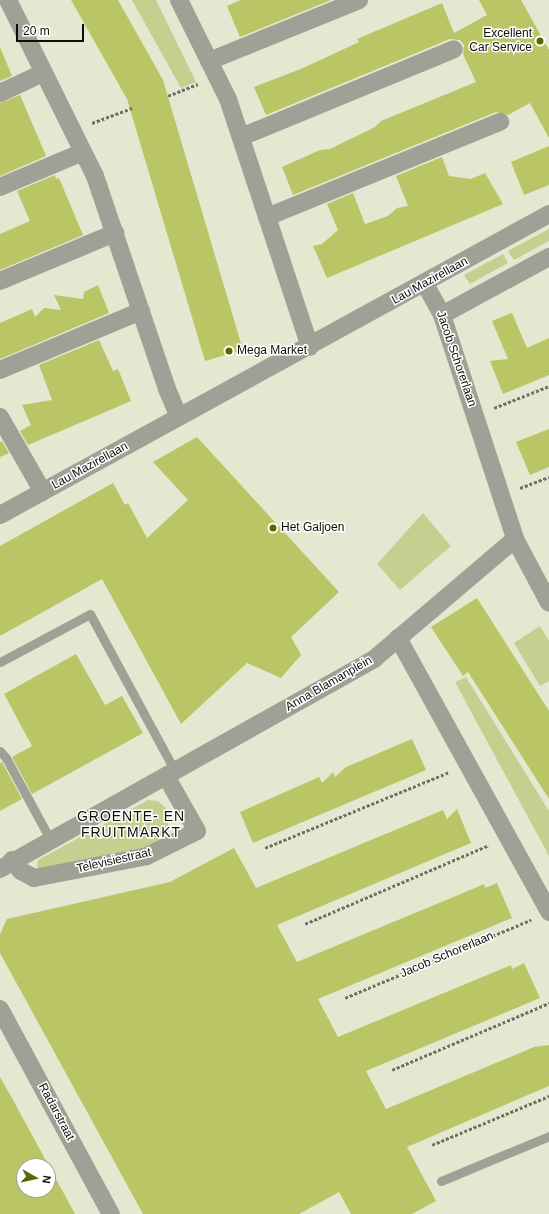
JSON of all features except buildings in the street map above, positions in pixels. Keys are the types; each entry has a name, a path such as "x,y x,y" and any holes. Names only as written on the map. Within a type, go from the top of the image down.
{"street":[{"path":"8,0 95,176 167,389 180,417"},
{"path":"179,0 228,99 310,347"},
{"path":"209,61 359,0"},
{"path":"240,137 454,49"},
{"path":"0,93 44,73"},
{"path":"267,217 500,122"},
{"path":"0,187 83,152"},
{"name":"Lau Mazirellaan","path":"0,515 426,284 549,214"},
{"path":"0,281 115,233"},
{"path":"442,315 549,257"},
{"name":"Jacob Schorerlaan","path":"426,284 442,315 514,539 549,603"},
{"path":"0,370 141,311"},
{"path":"0,417 43,492"},
{"name":"Anna Blamanplein","path":"171,774 374,659 514,539"},
{"path":"398,638 507,836 542,915"},
{"name":"Televisiestraat","path":"171,774 197,831 147,856 34,878 6,864 171,774"},
{"name":"Radarstraat","path":"0,1009 111,1214"}],"lane":[{"path":"0,662 90,614 171,774"},
{"path":"0,751 50,840"},
{"path":"441,1181 549,1136"}],"path":[{"path":"168,96 186,89"},
{"path":"73,130 132,108"},
{"name":"Jacob Schorerlaan","path":"474,414 549,386"},
{"path":"500,494 549,477"},
{"path":"265,848 467,764"},
{"path":"306,924 507,836"},
{"name":"Jacob Schorerlaan","path":"345,998 542,915"},
{"path":"392,1070 549,1003"},
{"path":"432,1145 549,1096"}],"green space":[{"path":"132,0 156,0 196,82 181,88"},
{"path":"549,229 549,241 514,260 508,251"},
{"path":"503,254 508,263 470,284 464,275"},
{"path":"423,513 451,546 400,590 377,564"},
{"path":"540,626 549,641 549,681 540,686 514,643"},
{"path":"466,677 549,811 549,856 455,682"},
{"path":"148,800 158,801 166,808 169,817 168,827 163,837 150,846 41,870 37,867 38,860"}],"place":[{"name":"Excellent Car Service","path":"540,41"},
{"name":"Mega Market","path":"229,351"},
{"name":"Het Galjoen","path":"273,528"}],"district":[{"name":"GROENTE- EN FRUITMARKT","path":"131,824"}]}
